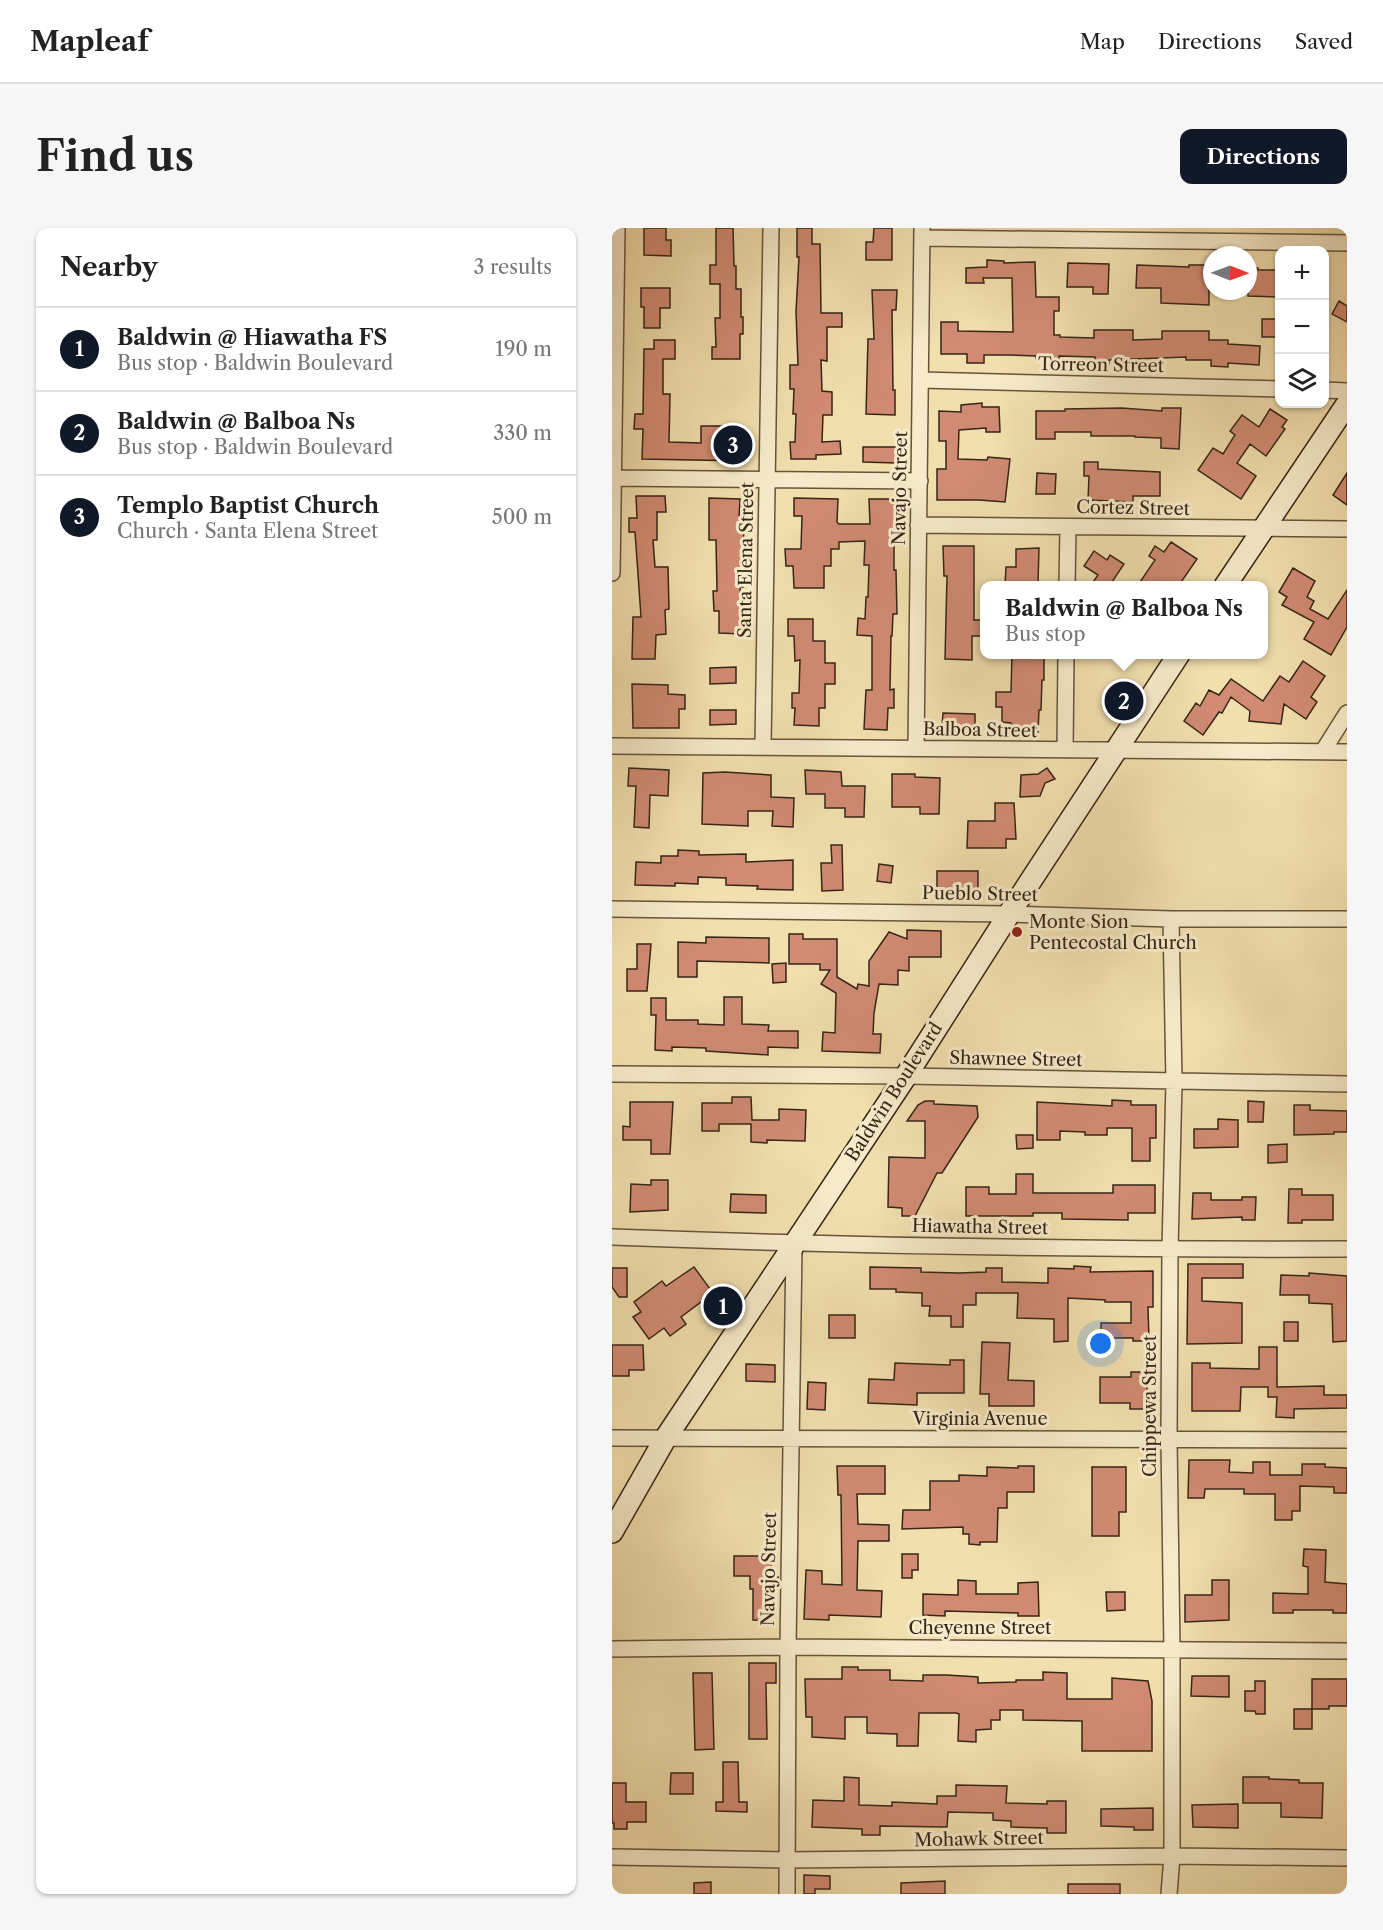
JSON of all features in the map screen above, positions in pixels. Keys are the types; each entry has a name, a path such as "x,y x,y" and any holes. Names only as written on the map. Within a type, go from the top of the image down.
{"main road":[{"path":"1228,581 1347,404"},
{"name":"Baldwin Boulevard","path":"612,1532 665,1439 906,1076 1176,659"}],"street":[{"path":"612,573 617,228"},
{"name":"Santa Elena Street","path":"763,747 771,228"},
{"path":"922,233 1347,243"},
{"name":"Navajo Street","path":"916,748 922,233"},
{"name":"Torreon Street","path":"921,380 1275,389"},
{"path":"1329,390 1347,391"},
{"path":"613,478 920,481"},
{"name":"Cortez Street","path":"918,525 1347,529"},
{"path":"1067,581 1068,527"},
{"path":"1065,750 1066,659"},
{"path":"1323,752 1347,713"},
{"name":"Balboa Street","path":"612,746 1115,752 1347,752"},
{"name":"Pueblo Street","path":"612,909 1009,914 1172,919 1347,919"},
{"name":"Chippewa Street","path":"1169,1894 1172,1856 1169,1439 1174,1082 1172,919"},
{"name":"Shawnee Street","path":"612,1074 906,1076 1347,1084"},
{"name":"Hiawatha Street","path":"612,1237 794,1244 1170,1250 1347,1250"},
{"name":"Navajo Street","path":"787,1894 790,1438 794,1244"},
{"name":"Virginia Avenue","path":"612,1438 1347,1440"},
{"name":"Cheyenne Street","path":"612,1649 788,1647 1347,1650"},
{"name":"Mohawk Street","path":"612,1857 786,1860 1172,1856 1347,1858"}],"building":[{"path":"644,228 666,228 666,240 671,240 671,256 644,255"},
{"path":"716,228 733,228 736,289 741,289 741,317 743,317 740,359 712,359 712,347 716,347 715,318 720,318 720,284 710,284 710,265 716,265"},
{"path":"797,228 812,228 812,244 820,244 821,313 842,313 842,327 827,327 827,361 821,360 822,391 832,392 832,415 823,415 822,442 840,441 841,454 816,455 816,459 791,459 790,442 795,442 796,414 793,414 794,389 790,389 790,365 798,365"},
{"path":"874,228 892,228 892,260 866,260 866,242 873,242"},
{"path":"987,260 1004,261 1004,263 1035,262 1036,297 1059,297 1059,311 1054,311 1054,335 1094,338 1094,330 1133,330 1133,340 1162,339 1162,331 1209,331 1209,340 1228,340 1228,344 1260,346 1259,365 1228,363 1228,367 1211,366 1211,360 1186,360 1186,357 1109,360 1109,364 1095,365 1095,357 1059,356 1059,359 1036,359 1036,356 1008,355 984,355 984,363 967,363 967,354 941,354 941,322 958,322 958,331 1013,332 1012,278 983,278 984,283 966,283 966,268 987,267"},
{"path":"1068,263 1109,264 1108,294 1093,294 1093,287 1067,287"},
{"path":"1137,265 1189,267 1189,265 1203,265 1203,300 1209,300 1209,305 1161,303 1161,288 1136,288"},
{"path":"1257,268 1258,270 1275,270 1275,297 1257,296"},
{"path":"641,288 670,288 670,308 660,308 660,328 644,328"},
{"path":"872,290 897,290 896,310 892,310 895,415 866,414 868,339 874,339"},
{"path":"1339,301 1347,306 1347,322 1332,314"},
{"path":"1262,319 1275,319 1275,337 1262,337"},
{"path":"654,340 675,340 675,359 663,359 663,394 670,394 669,442 701,443 701,426 743,426 743,461 642,459 643,429 634,429 635,414 643,414 644,349 654,349"},
{"path":"982,403 982,407 999,407 1000,432 986,432 986,428 959,430 958,459 987,460 988,457 1010,459 1005,502 937,500 937,469 946,469 946,441 939,441 939,411 961,412 961,405"},
{"path":"1122,408 1162,411 1162,408 1181,408 1179,449 1161,448 1161,438 1091,436 1091,432 1055,432 1055,439 1036,439 1036,411"},
{"path":"1270,409 1287,420 1282,427 1285,429 1266,456 1250,444 1237,463 1256,476 1241,499 1198,470 1213,448 1223,454 1235,435 1230,431 1242,415 1259,427"},
{"path":"863,447 896,447 896,463 863,462"},
{"path":"1084,462 1098,462 1098,469 1160,472 1160,496 1133,496 1133,502 1088,500 1089,476 1084,476"},
{"path":"1037,473 1056,474 1055,494 1036,494"},
{"path":"1347,473 1347,505 1333,495"},
{"path":"636,496 665,496 666,512 657,512 657,540 653,540 655,567 668,567 669,609 665,610 666,634 656,635 655,659 632,659 633,617 641,617 635,532 629,532 629,518 637,518"},
{"path":"709,498 740,499 739,520 743,520 745,546 743,587 740,587 742,634 719,633 719,611 714,611 713,591 717,591 716,540 709,540"},
{"path":"794,498 838,499 837,522 839,524 870,524 869,499 894,499 894,570 896,570 897,614 893,614 891,636 890,690 894,689 894,708 888,708 887,730 864,729 866,690 872,690 872,636 857,635 858,618 865,619 866,597 868,597 869,565 864,565 865,541 839,542 839,549 831,549 831,566 824,566 824,588 794,588 793,566 786,566 785,549 801,549 802,516 794,516"},
{"path":"1171,542 1197,559 1182,581 1141,581 1155,560 1149,556 1155,546 1164,552"},
{"path":"943,546 974,546 974,620 980,620 980,636 972,636 972,660 945,659 947,576 944,576"},
{"path":"1039,548 1038,581 1005,581 1006,567 1016,567 1016,549"},
{"path":"1094,551 1107,560 1110,555 1124,564 1113,581 1094,581 1098,575 1084,566"},
{"path":"1293,568 1315,581 1307,597 1314,601 1310,609 1328,619 1347,590 1347,627 1331,655 1304,639 1314,622 1282,605 1287,597 1279,592"},
{"path":"788,619 813,619 813,641 825,641 825,663 835,663 835,684 825,684 825,708 819,708 819,726 794,725 795,708 792,708 792,693 799,693 800,660 795,661 794,636 788,636"},
{"path":"1012,659 1044,659 1038,732 1011,731 1011,723 1002,722 1002,707 996,707 996,692 1011,692"},
{"path":"1303,661 1325,676 1311,697 1317,702 1306,719 1284,704 1281,724 1249,721 1250,711 1231,697 1222,713 1219,712 1203,735 1184,721 1196,703 1200,706 1209,690 1219,695 1231,679 1263,701 1280,676 1289,682"},
{"path":"736,667 736,683 710,684 710,668"},
{"path":"632,684 668,685 668,694 685,695 685,709 679,709 679,728 633,728"},
{"path":"710,710 736,710 736,724 710,725"},
{"path":"943,713 975,714 975,727 942,726"},
{"path":"629,768 669,770 668,796 650,795 649,828 634,827 636,786 628,786"},
{"path":"1047,768 1055,779 1045,783 1040,796 1020,797 1021,775 1038,774"},
{"path":"805,770 841,772 842,786 865,786 864,817 845,817 845,808 825,808 825,794 806,794"},
{"path":"703,773 771,775 771,797 794,798 793,827 772,826 773,811 748,811 748,826 702,824"},
{"path":"892,774 915,774 915,777 940,778 939,814 920,814 920,807 892,807"},
{"path":"995,803 1014,803 1016,839 1006,839 1006,848 967,848 968,821 995,821"},
{"path":"831,845 842,845 843,890 822,891 821,863 832,863"},
{"path":"678,850 699,851 699,855 746,854 746,862 793,860 793,890 726,885 726,878 698,877 698,884 635,885 636,862 661,863 661,856 678,856"},
{"path":"879,864 893,866 891,883 877,881"},
{"path":"937,871 978,871 978,891 937,891"},
{"path":"907,930 941,931 941,957 909,957 909,971 898,970 898,985 879,984 873,1034 881,1034 880,1053 822,1051 823,1032 835,1033 836,993 821,984 830,970 820,970 820,964 789,964 789,934 803,934 803,939 837,939 837,977 857,989 858,984 869,986 869,961 889,932 907,939"},
{"path":"706,937 769,938 769,963 697,961 697,977 678,977 678,942 706,943"},
{"path":"637,944 651,944 647,991 627,991 627,969 637,969"},
{"path":"786,963 786,982 773,983 772,964"},
{"path":"724,997 742,997 742,1024 769,1025 768,1031 798,1031 798,1048 768,1047 768,1055 706,1051 706,1048 672,1047 672,1051 655,1050 656,1015 651,1015 651,998 666,998 666,1020 698,1020 698,1024 724,1025"},
{"path":"732,1097 751,1097 752,1120 779,1120 779,1109 806,1110 805,1141 751,1142 751,1124 719,1124 719,1131 702,1131 702,1103 732,1103"},
{"path":"1112,1100 1131,1101 1131,1105 1156,1105 1156,1138 1150,1138 1150,1161 1132,1161 1132,1128 1107,1128 1107,1135 1085,1135 1085,1132 1060,1131 1060,1140 1037,1140 1037,1102 1112,1106"},
{"path":"925,1101 934,1101 934,1104 977,1106 978,1117 942,1173 937,1173 915,1216 902,1216 902,1208 888,1207 889,1157 925,1158 925,1121 907,1121 918,1105"},
{"path":"1248,1101 1264,1102 1263,1122 1248,1122"},
{"path":"630,1102 673,1102 670,1154 651,1154 651,1140 623,1140 623,1126 630,1127"},
{"path":"1294,1105 1310,1105 1310,1110 1347,1111 1347,1132 1294,1135"},
{"path":"1218,1119 1238,1120 1238,1147 1194,1148 1194,1129 1218,1129"},
{"path":"1016,1135 1033,1135 1033,1148 1017,1149"},
{"path":"1287,1144 1287,1162 1268,1163 1268,1145"},
{"path":"1016,1174 1033,1174 1033,1193 1113,1193 1113,1185 1155,1185 1155,1213 1128,1213 1128,1220 1062,1219 1062,1213 1033,1213 1033,1216 966,1216 966,1187 989,1187 989,1194 1016,1194"},
{"path":"651,1180 668,1180 668,1210 630,1212 631,1184 651,1185"},
{"path":"1289,1189 1302,1189 1302,1195 1333,1195 1333,1220 1302,1220 1302,1223 1288,1223"},
{"path":"1193,1193 1211,1193 1211,1200 1242,1200 1242,1197 1256,1197 1255,1220 1242,1220 1242,1217 1192,1219"},
{"path":"731,1194 766,1195 766,1213 730,1212"},
{"path":"1188,1264 1243,1264 1243,1278 1202,1278 1202,1301 1242,1303 1242,1343 1187,1344"},
{"path":"1074,1266 1091,1267 1090,1272 1153,1271 1153,1307 1148,1307 1149,1341 1133,1341 1133,1338 1101,1338 1101,1323 1131,1323 1131,1302 1068,1298 1068,1341 1054,1342 1054,1319 1017,1318 1018,1293 976,1293 976,1305 963,1305 963,1327 951,1327 951,1316 929,1316 930,1306 922,1306 922,1293 896,1292 896,1289 870,1289 870,1267 921,1268 921,1272 958,1273 986,1272 986,1268 1002,1268 1002,1282 1048,1283 1048,1268 1074,1269"},
{"path":"694,1267 713,1293 681,1317 686,1324 670,1336 664,1328 649,1339 633,1317 641,1312 634,1302 662,1281 666,1286"},
{"path":"612,1268 627,1268 627,1297 619,1297 612,1287"},
{"path":"1309,1273 1347,1276 1347,1341 1333,1342 1332,1304 1309,1303 1309,1295 1280,1295 1281,1275 1309,1276"},
{"path":"829,1315 855,1315 855,1338 829,1338"},
{"path":"1284,1322 1298,1322 1298,1341 1284,1341"},
{"path":"982,1342 1010,1343 1008,1380 1034,1381 1034,1406 989,1406 989,1394 980,1394"},
{"path":"612,1345 643,1345 644,1370 629,1370 629,1376 612,1376"},
{"path":"1259,1347 1277,1347 1277,1387 1324,1386 1324,1395 1347,1395 1347,1408 1294,1409 1294,1418 1276,1417 1277,1397 1268,1397 1268,1387 1241,1387 1240,1411 1192,1411 1192,1363 1210,1363 1210,1368 1259,1369"},
{"path":"950,1360 964,1360 964,1393 917,1393 917,1405 868,1403 869,1379 894,1380 895,1363 950,1365"},
{"path":"746,1364 775,1365 775,1382 746,1381"},
{"path":"1131,1372 1147,1372 1147,1409 1130,1409 1130,1403 1100,1403 1100,1377 1131,1377"},
{"path":"808,1382 826,1383 825,1410 807,1409"},
{"path":"1189,1460 1230,1460 1229,1472 1253,1473 1253,1462 1270,1462 1270,1475 1302,1475 1302,1464 1325,1464 1325,1467 1347,1468 1347,1493 1334,1493 1334,1487 1300,1486 1300,1511 1292,1511 1292,1520 1275,1520 1275,1494 1244,1494 1244,1489 1205,1489 1204,1498 1188,1498"},
{"path":"837,1466 885,1466 885,1494 857,1494 858,1524 889,1525 889,1541 858,1541 857,1590 882,1591 881,1617 829,1615 829,1620 804,1619 806,1570 822,1571 822,1584 842,1585 841,1495 838,1495"},
{"path":"1018,1466 1034,1466 1034,1492 1007,1492 1007,1508 998,1508 997,1542 969,1544 969,1534 963,1534 963,1527 902,1529 903,1510 930,1510 930,1481 959,1481 959,1475 987,1476 987,1467 1018,1468"},
{"path":"1092,1467 1126,1467 1126,1512 1119,1512 1119,1536 1092,1536"},
{"path":"1304,1549 1326,1550 1325,1582 1347,1584 1347,1613 1333,1613 1333,1610 1293,1610 1293,1613 1273,1613 1273,1593 1308,1594 1308,1567 1303,1566"},
{"path":"902,1554 918,1554 918,1570 912,1570 912,1578 902,1578"},
{"path":"734,1556 771,1556 771,1578 778,1577 777,1589 772,1589 772,1621 753,1620 753,1589 750,1589 750,1576 734,1576"},
{"path":"958,1580 976,1581 976,1594 1018,1594 1018,1583 1038,1582 1039,1616 1018,1616 1018,1613 945,1611 945,1616 923,1615 923,1594 958,1595"},
{"path":"1212,1580 1229,1580 1229,1620 1185,1622 1185,1595 1212,1595"},
{"path":"1106,1592 1125,1592 1125,1610 1107,1611"},
{"path":"749,1663 776,1663 776,1683 766,1683 767,1739 749,1739"},
{"path":"842,1667 858,1667 858,1670 890,1670 890,1680 923,1681 923,1675 947,1675 978,1677 978,1683 1043,1680 1043,1672 1067,1673 1067,1699 1112,1699 1112,1678 1148,1681 1152,1701 1152,1751 1082,1751 1082,1721 1023,1720 1023,1710 1000,1710 1000,1720 991,1720 991,1729 976,1730 976,1742 958,1741 959,1714 956,1713 919,1713 918,1746 897,1746 897,1734 867,1733 867,1717 845,1717 845,1739 812,1737 812,1717 806,1717 805,1679 842,1679"},
{"path":"693,1673 712,1673 714,1749 695,1750"},
{"path":"1192,1676 1229,1676 1229,1697 1191,1696"},
{"path":"1312,1679 1347,1679 1347,1706 1312,1709"},
{"path":"1255,1681 1265,1681 1265,1714 1245,1711 1245,1691 1255,1691"},
{"path":"1294,1709 1312,1709 1312,1729 1294,1729"},
{"path":"723,1762 738,1762 739,1802 747,1802 747,1812 716,1811 716,1802 723,1802"},
{"path":"671,1773 693,1773 693,1794 670,1794"},
{"path":"844,1777 859,1778 859,1805 892,1806 892,1802 937,1804 937,1796 956,1796 956,1785 1007,1786 1006,1803 1047,1804 1047,1801 1066,1801 1066,1833 1047,1833 1047,1828 1011,1827 1011,1821 993,1820 993,1813 948,1812 947,1827 880,1826 880,1835 862,1835 862,1829 812,1827 813,1800 844,1801"},
{"path":"1243,1777 1269,1777 1269,1779 1299,1780 1299,1783 1323,1783 1322,1818 1281,1817 1281,1803 1243,1803"},
{"path":"612,1783 626,1783 626,1802 646,1802 646,1822 627,1822 627,1829 614,1829"},
{"path":"1238,1804 1238,1828 1193,1827 1192,1805"},
{"path":"1153,1808 1153,1830 1101,1826 1101,1809"},
{"path":"804,1875 830,1876 830,1889 815,1889 815,1894 804,1894"},
{"path":"945,1881 945,1894 901,1894 901,1883"},
{"path":"711,1882 711,1894 694,1894 694,1883"},
{"path":"1068,1884 1120,1884 1120,1894 1068,1894"}],"place":[{"name":"Templo Baptist Church","path":"733,445"},
{"name":"Baldwin @ Balboa Ns","path":"1124,701"},
{"name":"Monte Sion Pentecostal Church","path":"1017,932"},
{"name":"Baldwin @ Hiawatha FS","path":"723,1306"}]}
